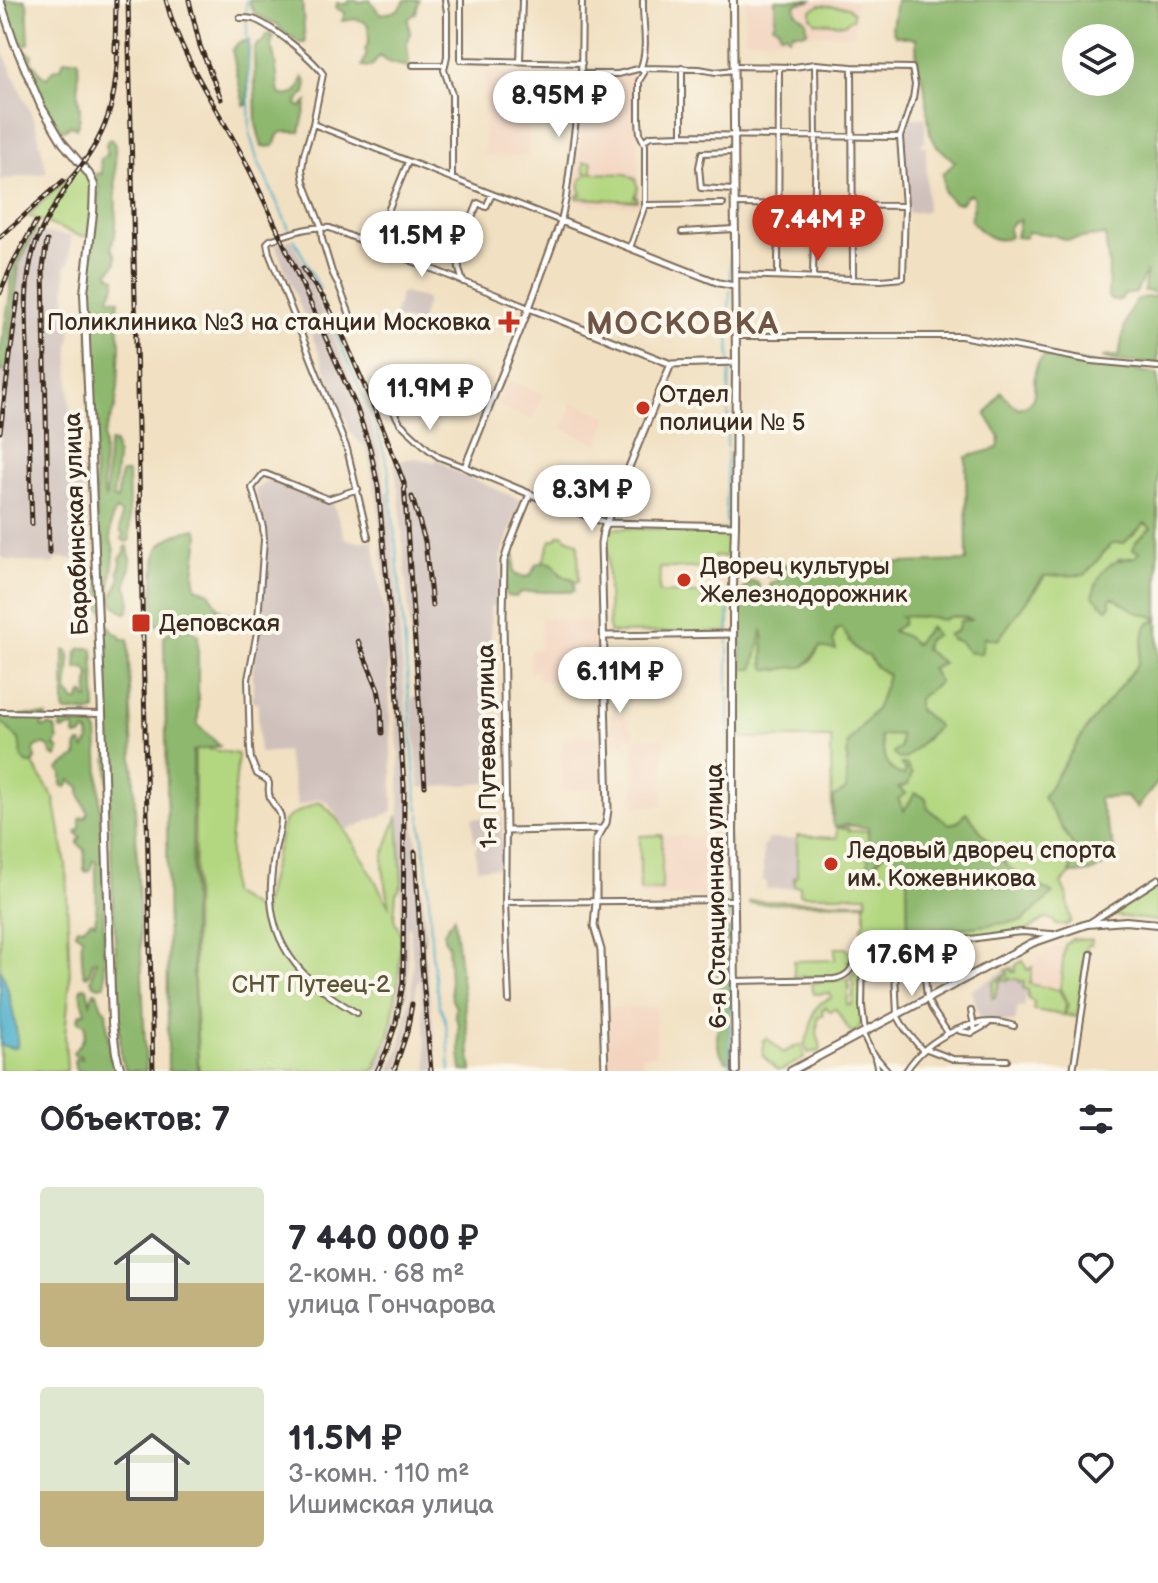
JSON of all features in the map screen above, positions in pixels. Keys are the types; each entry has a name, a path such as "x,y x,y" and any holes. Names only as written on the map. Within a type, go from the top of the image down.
{"main road":[{"name":"Барабинская улица","path":"0,0 41,106 94,185 84,293 112,1023 121,1071"},
{"name":"6-я Станционная улица","path":"733,0 736,1071"},
{"path":"791,1071 1034,942 1087,924 1126,921 1158,924"}],"street":[{"path":"445,0 444,70 452,94 452,178"},
{"path":"461,0 461,60 582,63"},
{"path":"520,61 522,0"},
{"path":"465,467 561,221 581,74 582,0"},
{"path":"630,248 645,205 644,140 639,129 639,81 644,70 646,38 643,0"},
{"path":"240,18 254,20 274,32 317,65 323,74 302,169 332,272 355,328"},
{"path":"581,74 618,74 642,68 716,72 734,68 815,64 912,68 915,85 913,98 900,137 905,206 903,278 734,275"},
{"path":"813,277 815,64"},
{"path":"413,65 445,65"},
{"path":"778,276 779,67"},
{"path":"852,67 853,278"},
{"path":"682,68 682,135"},
{"path":"313,124 719,283 734,286"},
{"path":"644,140 651,136 682,135 900,137"},
{"path":"734,152 702,153 699,167 701,188 734,190"},
{"path":"374,245 408,161"},
{"path":"463,282 458,253 478,203 486,207 492,194"},
{"path":"645,205 723,204"},
{"path":"734,204 905,206"},
{"path":"368,537 340,427 267,248 270,240 321,226 330,228 671,364 736,362"},
{"path":"682,232 734,229"},
{"path":"735,336 961,336 1092,361 1158,367"},
{"path":"605,1071 601,950 594,926 596,840 606,823 608,810 601,543 606,523 671,364"},
{"path":"390,405 400,423 439,457 606,523 735,526"},
{"path":"357,1013 302,973 280,939 275,924 270,886 282,816 270,796 268,780 257,774 251,759 248,679 257,632 264,540 252,488 266,474 328,499 358,489"},
{"name":"1-я Путевая улица","path":"509,1001 505,902 504,561 530,494"},
{"path":"604,636 733,634"},
{"path":"0,712 102,714"},
{"path":"506,831 602,829"},
{"path":"1087,924 1158,879"},
{"path":"505,902 734,900"},
{"path":"735,981 842,977 850,971 855,960 894,951 1026,932 1056,934"},
{"path":"1026,932 1034,942"},
{"path":"953,942 961,980"},
{"path":"922,946 927,998 951,1032 970,1034 990,1023"},
{"path":"894,951 897,1015 905,1029 925,1050 953,1059 1007,1060"},
{"path":"1073,1071 1091,954"},
{"path":"863,958 864,1032 869,1047 888,1071"},
{"path":"971,1011 975,1031"},
{"path":"906,1071 915,1057 951,1032 982,1021 1014,1026"},
{"path":"874,1054 878,1071"}],"shaded area":[{"path":"746,0 856,0 854,35 796,34 795,39 745,39"},
{"path":"0,38 4,54 36,125 47,173 0,180"},
{"path":"485,72 532,73 528,156 484,155"},
{"path":"598,76 638,76 640,206 589,205 574,200 586,90"},
{"path":"909,118 925,118 925,143 922,146 926,147 927,211 908,213 904,141"},
{"path":"34,232 71,236 69,261 65,268 66,302 71,309 70,431 78,431 78,471 83,470 82,490 85,494 87,560 60,558 52,564 0,557 0,357 16,266"},
{"path":"292,239 319,288 318,295 311,286 371,422 380,452 386,492 389,492 425,952 438,1071 428,1071 420,980 400,1065 397,1071 390,1071 399,1048 411,994 413,963 410,926 407,928 409,990 390,1053 380,1071 375,1071 396,1015 401,937 399,757 381,535 367,450 351,433 275,244"},
{"path":"401,292 427,299 420,325 394,318"},
{"path":"508,379 543,394 533,420 498,406"},
{"path":"573,402 609,417 598,444 562,429"},
{"path":"415,458 435,462 438,459 451,470 521,500 501,557 500,605 490,606 492,694 488,703 489,783 420,788 411,698 416,696 394,462"},
{"path":"269,480 325,504 332,501 345,538 358,542 373,540 387,626 393,807 392,812 346,830 328,802 319,798 298,806 286,751 259,753 258,704 253,701 253,668 262,621 264,564 267,563 265,524 255,490"},
{"path":"541,618 589,620 589,623 601,624 602,679 599,684 541,681 537,678 537,672 530,672 530,650 540,649"},
{"path":"610,714 624,714 625,719 629,719 629,727 635,732 633,738 626,738 626,743 609,741"},
{"path":"600,737 601,789 562,790 561,738"},
{"path":"633,738 664,738 663,806 635,806"},
{"path":"472,818 502,818 502,868 477,868 477,841 474,841"},
{"path":"639,835 723,837 723,896 643,897 638,889"},
{"path":"767,839 797,839 797,877 794,877 794,885 797,888 766,889 766,881 763,881 763,846"},
{"path":"1054,946 1064,948 1058,988 1030,984 1032,965"},
{"path":"1012,966 1026,977 1024,1007 1018,1007 1015,1022 981,1018 972,990"},
{"path":"606,1007 656,1007 656,1055 642,1056 642,1070 607,1070 606,1033 609,1027 606,1024"}],"green space":[{"path":"4,0 25,0 27,3 27,45 18,44 14,37"},
{"path":"249,0 302,0 305,43 300,43 279,25 256,15"},
{"path":"350,0 370,0 380,14 398,10 405,0 419,0 416,13 408,19 407,67 388,62 380,56 371,67 362,66 369,41 368,26 356,19 342,21 345,13 336,8 337,3 348,4"},
{"path":"775,0 812,0 795,5 796,12 806,20 807,31 793,32 789,37 785,33 780,34 779,28 773,25"},
{"path":"896,0 1158,0 1158,293 1144,291 1146,271 1136,293 1123,295 1117,301 1110,300 1105,235 1066,240 1028,232 1025,238 1016,237 1020,220 1012,223 1008,229 1010,237 1005,239 988,236 978,229 971,220 974,198 971,194 961,203 954,203 944,193 943,174 955,162 936,145 930,133 924,82 917,66 916,39 895,35 892,28"},
{"path":"820,5 848,7 853,12 853,18 844,24 816,22 811,17 811,10"},
{"path":"270,34 273,37 271,46 279,94 296,92 303,77 307,83 305,93 297,105 301,107 307,102 300,132 283,132 278,135 274,146 262,147 256,124 254,50"},
{"path":"249,40 247,105 244,106 232,50 238,43"},
{"path":"23,52 32,55 31,61 47,78 53,70 61,68 64,60 78,59 80,115 76,128 71,125 64,130 58,128 26,69"},
{"path":"111,139 115,145 116,224 111,247 116,263 109,271 115,280 109,295 119,300 120,343 115,408 104,435 103,490 105,498 108,448 110,442 115,443 117,458 113,498 117,500 122,473 128,473 130,540 126,542 122,539 121,513 116,510 111,524 114,553 109,610 106,612 100,608 89,285 99,190 95,175 102,174 100,159 107,155 106,144"},
{"path":"584,162 592,162 592,173 626,174 635,179 638,188 634,197 637,201 577,198 582,194 580,182 589,173 584,172"},
{"path":"79,166 92,189 89,233 80,236 28,216"},
{"path":"34,226 36,230 19,264 7,366 0,372 10,279 14,263"},
{"path":"1158,296 1158,364 1102,357 1119,356 1125,325 1134,304 1143,298"},
{"path":"1044,356 1158,374 1158,782 1137,808 1126,797 1098,798 1116,854 1096,870 1070,874 1073,860 1079,855 1043,797 1087,728 1138,664 1145,629 1149,623 1156,621 1155,617 1137,612 1113,597 1107,609 1093,596 1098,579 1106,568 1136,557 1140,552 1133,550 1136,541 1151,528 1145,523 1124,543 1112,543 1085,575 1044,576 998,640 984,637 981,654 968,652 960,642 948,635 957,631 960,621 972,620 957,616 943,620 901,616 903,624 892,631 915,644 930,627 936,635 927,640 924,649 943,663 931,668 939,682 918,699 918,709 938,726 904,759 893,753 900,748 900,734 880,736 884,755 892,770 904,775 906,771 901,764 906,764 912,774 908,785 898,788 906,794 898,799 904,811 915,793 926,798 928,809 949,824 958,822 966,812 1008,867 1053,894 1022,921 908,934 907,880 886,850 868,875 868,828 835,827 832,822 834,797 846,790 848,743 877,708 888,675 875,666 869,656 856,649 841,628 836,630 833,641 836,650 820,647 804,667 776,669 766,669 764,664 762,631 753,669 741,669 740,593 752,581 758,583 760,591 768,594 771,583 782,576 767,576 766,572 754,569 749,575 742,575 742,561 749,565 830,565 967,561 966,457 998,448 1000,438 986,415 1001,392 1019,408 1031,401 1036,368"},
{"path":"1145,523 1151,528 1136,557 1118,559 1110,599 1113,597 1137,612 1156,617 1156,621 1145,629 1138,664 1087,728 1043,797 1079,855 1073,860 1070,874 1061,884 1067,895 1071,921 1066,925 1056,925 1053,920 1046,919 1028,930 885,951 858,958 857,954 863,952 865,903 749,904 752,901 866,902 867,895 806,895 800,894 800,886 794,886 797,836 837,838 837,828 868,831 868,874 887,850 907,880 908,934 1022,921 1053,894 1008,867 967,813 958,822 949,824 928,809 904,812 898,799 906,793 897,787 908,785 906,771 904,776 897,774 889,766 880,736 900,734 900,749 937,726 918,709 918,699 939,682 926,656 927,640 915,644 891,630 900,616 943,620 950,616 966,617 975,621 948,635 969,652 1030,598 1045,576 1085,574 1112,543 1124,543"},
{"path":"607,528 730,530 729,556 714,557 704,568 660,568 659,593 701,594 709,605 729,602 729,632 609,633"},
{"path":"196,529 199,535 194,574 196,587 209,592 219,609 235,619 155,625 154,575 158,549 170,538"},
{"path":"563,534 578,543 579,581 564,577 551,563 543,562 551,540"},
{"path":"128,546 131,562 126,586 130,604 127,613 124,613 111,598 120,580 120,558"},
{"path":"509,554 515,556 516,575 527,577 536,564 548,562 562,576 573,580 574,591 526,592 516,597 507,596 506,561"},
{"path":"106,626 110,626 122,639 128,639 146,1071 126,1071 121,1057 103,632"},
{"path":"841,627 856,649 869,656 875,666 888,675 877,708 848,743 846,791 834,797 832,822 831,738 742,738 741,669 753,668 762,628 763,664 778,671 790,666 804,667 820,647 836,649 833,641 836,630"},
{"path":"190,629 198,635 198,725 220,746 193,751 192,951 198,1071 168,1071 164,637 171,630"},
{"path":"81,648 93,650 96,710 64,712 64,650 68,651 70,661 67,692 75,701 79,701 82,694 89,699 90,675 85,668 76,669 77,652"},
{"path":"23,715 47,716 41,726 55,728 58,740 55,746 59,750 57,757 52,755 48,746 40,745 34,750 34,763 28,764 22,759 19,739 0,721 0,716 19,719"},
{"path":"87,716 97,730 105,985 99,987 91,980 96,960 93,960 89,974 84,975 82,937 75,932 77,927 83,928 91,921 95,923 96,915 96,861 93,860 90,871 84,870 85,850 78,844 81,837 76,832 80,828 80,819 88,813 80,787 70,780 68,786 62,785 62,774 58,769 77,756 79,743 84,749 89,742 88,732 75,736 75,726 63,730 60,723"},
{"path":"0,718 20,728 26,753 54,798 66,865 70,981 65,1036 67,1071 0,1071"},
{"name":"СНТ Путеец-2","path":"195,747 238,754 230,845 230,893 262,912 284,821 318,802 347,832 389,906 383,860 398,816 402,884 396,894 394,919 401,934 398,982 390,1032 374,1071 199,1071 194,979"},
{"path":"662,835 662,890 640,891 640,836"},
{"path":"1158,885 1158,921 1116,916 1115,911"},
{"path":"454,917 472,1071 462,1071 459,1024 452,999 448,944 444,939 444,932"},
{"path":"726,927 730,937 725,948 731,970 732,1050 729,1061 719,1051 720,1007 715,995 718,933"},
{"path":"1072,939 1092,940 1091,945 1087,945 1077,1017 1065,1015 1068,1005 1060,988 1065,945"},
{"path":"835,948 846,948 854,953 853,961 847,961 853,963 848,971 840,976 794,977 794,961 835,960"},
{"path":"1023,961 1027,970 1032,967 1030,984 1059,990 1066,1003 1064,1015 1033,1010 1034,1002 1028,999 1028,990 1023,988 1024,981 1020,983 1020,980 1008,978 1007,981 1000,981 992,998 993,982 1008,974 1006,970 1011,968 1015,972 1016,965"},
{"path":"862,963 859,1029 853,1033 836,1009 830,1011 826,1007 822,1010 823,1015 818,1017 820,1051 808,1053 804,1044 814,1011 831,998 830,993 814,994 811,983 848,979 847,1005 852,1005 854,985 850,977"},
{"path":"84,987 87,988 90,1003 94,992 97,993 106,1011 110,1059 116,1071 76,1071 74,1061 76,1058 82,1059 82,1056 73,1052 85,1032 85,1024 78,1019 80,1014 86,1012 80,994"},
{"path":"767,1038 783,1053 801,1045 805,1058 777,1070 763,1056 763,1040"}],"water":[{"path":"0,968 14,1019 17,1047 13,1048 0,1045"}],"waterway":[{"path":"246,0 250,135 257,159 290,231"},
{"path":"731,195 731,225"},
{"path":"730,283 731,232"},
{"path":"294,239 320,289"},
{"path":"729,311 730,290"},
{"path":"319,296 376,425 388,467 419,810"},
{"path":"729,334 730,360"},
{"path":"728,411 730,368"},
{"path":"727,447 728,414"},
{"path":"726,523 727,453"},
{"path":"725,529 730,546 729,558"},
{"path":"728,631 729,604"},
{"path":"728,638 728,691"},
{"path":"729,697 729,758"},
{"path":"729,763 729,827"},
{"path":"420,814 432,956 439,1005 447,1029 450,1071"},
{"path":"729,837 729,859"},
{"path":"729,868 729,897"},
{"path":"729,903 730,922"},
{"path":"730,929 730,989"},
{"path":"730,995 730,1065"}],"railway":[{"path":"115,51 116,0"},
{"path":"128,0 153,1071"},
{"path":"166,0 182,46 252,175 357,409 378,486 404,786 403,983 396,1023 377,1071"},
{"path":"189,0 200,46 221,99"},
{"path":"69,181 93,149 108,117 118,42"},
{"path":"32,524 26,325 28,279 42,229 75,174"},
{"path":"0,237 63,181"},
{"path":"0,293 36,222"},
{"path":"47,241 43,268 49,553"},
{"path":"303,269 341,331 404,483 425,786"},
{"path":"0,432 18,296"},
{"path":"412,497 425,541 432,606"},
{"path":"358,641 378,689 382,733"},
{"path":"415,852 431,1071"},
{"path":"394,1071 407,1032 412,1004"}],"place":[{"name":"Поликлиника №3 на станции Московка","path":"509,322"},
{"name":"Отдел полиции № 5","path":"643,408"},
{"name":"Дворец культуры Железнодорожник","path":"684,580"},
{"name":"Деповская","path":"141,623"},
{"name":"Ледовый дворец спорта им. Кожевникова","path":"831,864"}],"district":[{"name":"МОСКОВКА","path":"683,323"}]}
